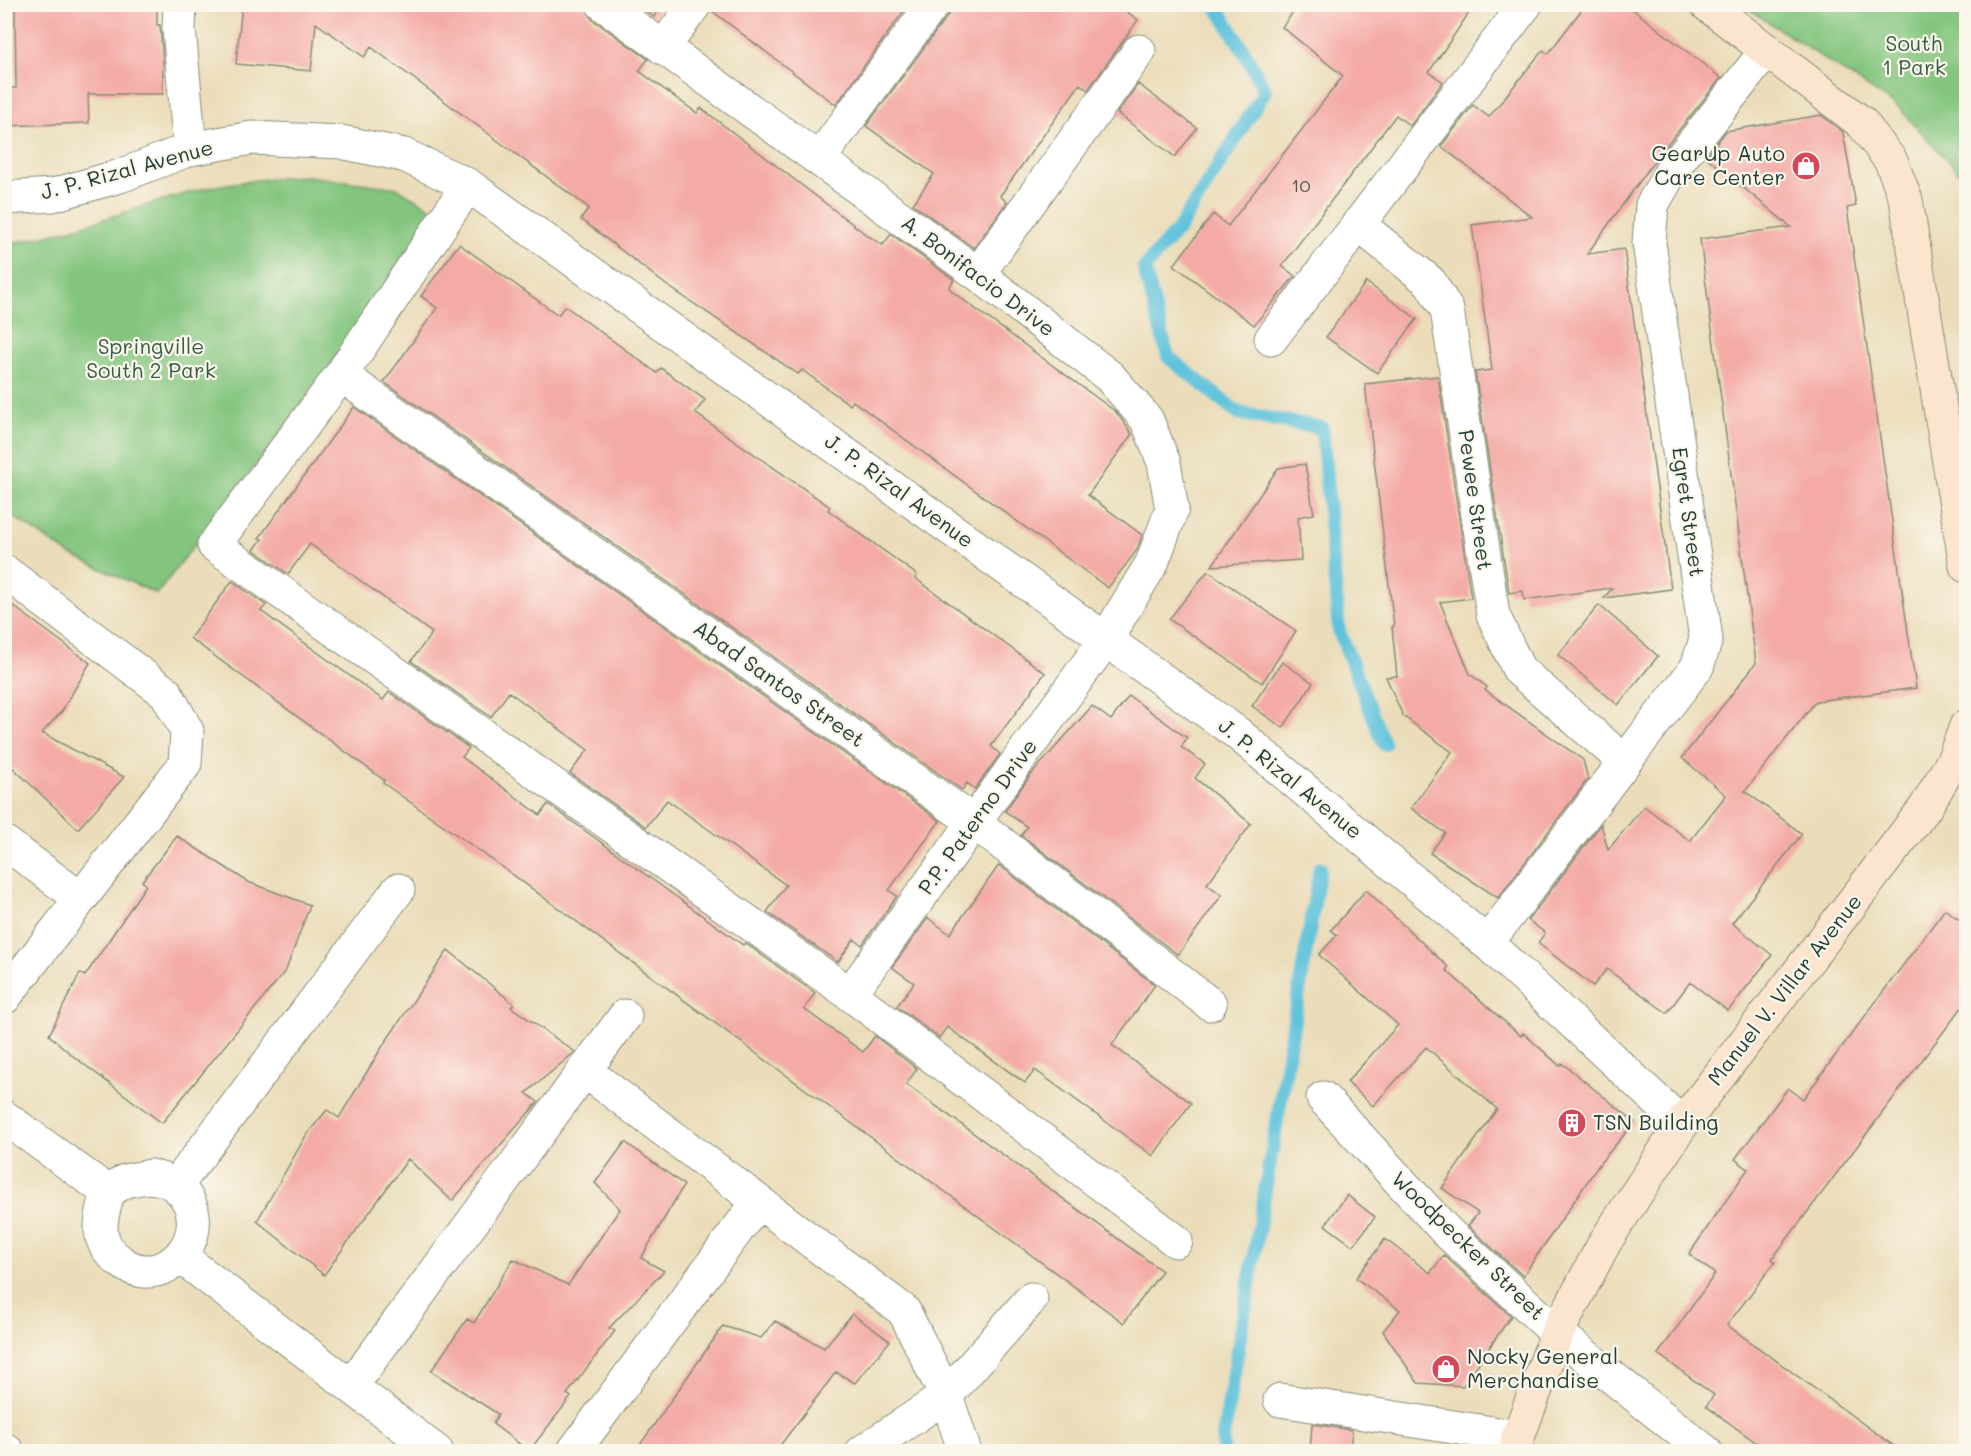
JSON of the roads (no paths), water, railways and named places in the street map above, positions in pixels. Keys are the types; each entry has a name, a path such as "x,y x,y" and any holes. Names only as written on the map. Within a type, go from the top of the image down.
{"street":[{"path":"180,4 179,29 190,149"},
{"name":"A. Bonifacio Drive","path":"603,4 978,274 1110,377 1147,420 1164,464 1172,509 1152,563 1106,639"},
{"path":"663,48 695,4"},
{"path":"819,159 933,4"},
{"path":"1271,339 1526,4"},
{"path":"1706,4 1862,123 1891,161 1906,200 1966,566"},
{"name":"Egret Street","path":"1487,943 1697,667 1706,639 1649,243 1652,205 1674,168 1767,50"},
{"path":"978,274 1139,51"},
{"name":"J. P. Rizal Avenue","path":"4,198 53,195 120,176 190,149 252,138 341,142 404,155 468,185 1237,733 1487,943 1682,1124"},
{"path":"468,185 341,375 214,545 850,994 1176,1242"},
{"name":"Pewee Street","path":"1358,224 1430,282 1447,310 1492,615 1519,670 1625,762"},
{"name":"Abad Santos Street","path":"341,375 974,822 1210,1004"},
{"path":"4,571 166,693 187,731 185,764 4,998"},
{"name":"P.P. Paterno Drive","path":"850,994 1106,639"},
{"name":"Manuel V. Villar Avenue","path":"1517,1444 1557,1332 1605,1242 1682,1124 1925,808 1953,761 1966,726"},
{"path":"4,842 80,898"},
{"path":"176,1186 398,890"},
{"path":"351,1386 625,1016"},
{"path":"584,1070 904,1311 946,1395 965,1452"},
{"name":"Woodpecker Street","path":"1323,1098 1447,1232 1557,1332 1706,1452"},
{"path":"4,1117 108,1192"},
{"path":"152,1176 176,1186 192,1208 193,1234 181,1257 158,1270 139,1269 130,1268 108,1252 99,1226 108,1192 125,1181 152,1176"},
{"path":"573,1452 758,1202"},
{"path":"181,1257 437,1452"},
{"path":"862,1452 946,1395 1031,1299"},
{"path":"1280,1400 1517,1444"},
{"path":"4,1449 8,1452"}],"waterway":[{"path":"1215,4 1265,91 1180,227 1144,268 1168,357 1238,413 1322,428 1339,631 1384,744"},
{"path":"1223,1452 1223,1437 1320,868"}],"place":[{"name":"GearUp Auto Care Center","path":"1806,166"},
{"name":"TSN Building","path":"1572,1123"},
{"name":"Nocky General Merchandise","path":"1446,1369"}],"park label":[{"name":"South 1 Park","path":"1914,56"},
{"name":"Springville South 2 Park","path":"151,359"}]}
